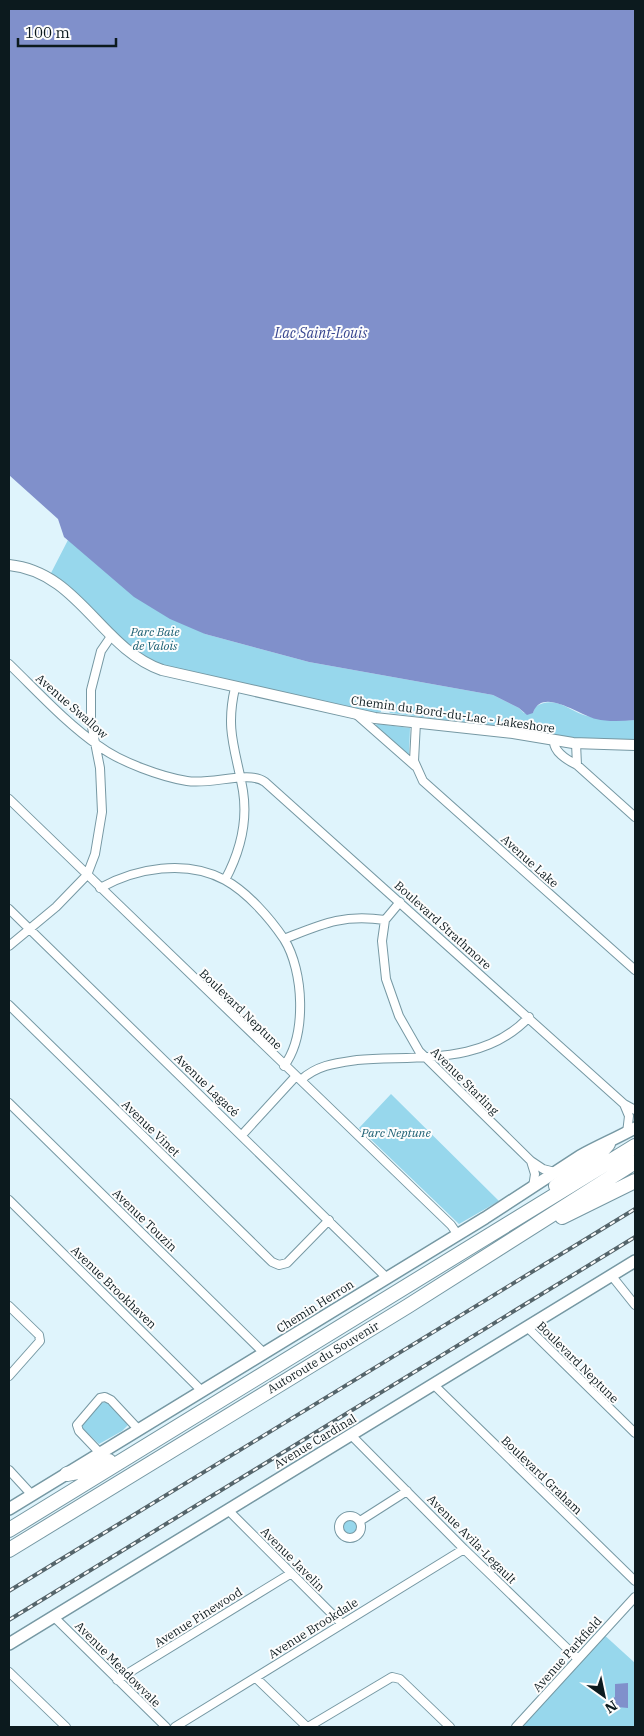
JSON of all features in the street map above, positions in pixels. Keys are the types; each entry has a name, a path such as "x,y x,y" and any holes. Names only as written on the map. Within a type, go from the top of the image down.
{"highway":[{"path":"518,1218 599,1154 608,1144"},
{"name":"Autoroute du Souvenir","path":"9,1530 635,1146"},
{"name":"Autoroute du Souvenir","path":"9,1550 507,1244 635,1162"},
{"path":"507,1244 635,1181"},
{"path":"67,1474 88,1470 149,1444"}],"main road":[{"name":"Chemin Herron","path":"9,1509 458,1235 555,1172 595,1148 608,1144 631,1130"},
{"name":"Avenue Cardinal","path":"9,1644 635,1261"}],"street":[{"name":"Chemin du Bord-du-Lac - Lakeshore","path":"9,564 24,566 52,578 64,587 129,652 151,666 235,688 357,715 576,743 635,745"},
{"path":"9,946 30,929 87,875 95,854 102,812 100,768 92,722 93,680 103,645 112,636"},
{"name":"Avenue Swallow","path":"9,664 69,722 96,744 120,757 172,778 205,782 240,778"},
{"path":"225,880 238,851 242,835 244,800 231,732 235,688"},
{"name":"Avenue Lake","path":"357,715 415,766 423,781 635,970"},
{"path":"415,766 416,722"},
{"path":"554,740 556,750 577,765 635,817"},
{"path":"576,743 577,765"},
{"name":"Boulevard Strathmore","path":"240,778 252,776 265,782 624,1104 635,1110"},
{"name":"Boulevard Neptune","path":"9,799 284,1066 452,1225 458,1235"},
{"path":"100,888 119,878 143,871 178,868 225,880 266,916 284,939 294,962 300,1002 300,1026 292,1053 284,1066"},
{"path":"284,939 328,922 352,917 385,920 400,902"},
{"name":"Avenue Lagacé","path":"9,909 388,1278"},
{"name":"Avenue Starling","path":"385,920 382,957 389,990 417,1049 531,1161 543,1169 555,1172"},
{"name":"Avenue Vinet","path":"9,1005 272,1262 280,1265 287,1263 329,1220"},
{"path":"242,1135 298,1078 310,1072 333,1063 426,1058 479,1050 508,1035 529,1017"},
{"name":"Avenue Touzin","path":"9,1103 264,1354"},
{"path":"624,1104 629,1116 631,1130"},
{"path":"531,1161 535,1174 533,1187"},
{"name":"Avenue Brookhaven","path":"9,1200 202,1391"},
{"path":"611,1275 635,1305"},
{"path":"9,1306 39,1335 40,1341 9,1376"},
{"name":"Boulevard Neptune","path":"527,1327 635,1434"},
{"name":"Boulevard Graham","path":"434,1384 635,1581"},
{"path":"100,1453 79,1431 77,1425 100,1398 106,1397 111,1400 139,1430"},
{"name":"Avenue Avila-Legault","path":"351,1435 464,1549 577,1658"},
{"path":"9,1470 32,1495"},
{"path":"360,1521 407,1490"},
{"name":"Avenue Javelin","path":"228,1510 342,1624"},
{"name":"Avenue Brookdale","path":"175,1727 464,1549"},
{"name":"Avenue Pinewood","path":"117,1680 290,1574"},
{"name":"Avenue Parkfield","path":"516,1727 577,1658 635,1597"},
{"name":"Avenue Meadowvale","path":"54,1617 166,1727"},
{"path":"9,1672 66,1727"},
{"path":"256,1678 308,1727 392,1677 400,1679 450,1727"}],"green space":[{"name":"Parc Baie de Valois","path":"68,540 205,634 309,662 493,695 519,708 524,713 533,713 535,707 550,702 593,717 611,720 635,720 635,741 571,738 520,729 390,713 386,707 381,709 381,712 374,713 161,665 135,652 67,584 51,573"},
{"path":"375,725 410,728 409,754 406,754"},
{"name":"Parc Neptune","path":"391,1094 499,1201 459,1224 359,1128"},
{"path":"101,1402 108,1403 128,1425 122,1431 99,1444 82,1428 82,1424"},
{"path":"347,1520 353,1520 357,1527 353,1534 347,1534 343,1530 343,1524"},
{"path":"601,1632 635,1663 635,1727 511,1727"}],"water":[{"name":"Lac Saint-Louis","path":"9,9 635,9 635,720 610,721 596,719 553,702 544,702 538,705 533,713 527,715 519,708 493,695 309,662 205,634 170,619 134,597 64,537 58,519 9,475"},
{"path":"628,1683 628,1708 607,1706 607,1701 615,1697 615,1684"}],"railway":[{"path":"9,1591 635,1209"},
{"path":"9,1620 635,1237"}]}
